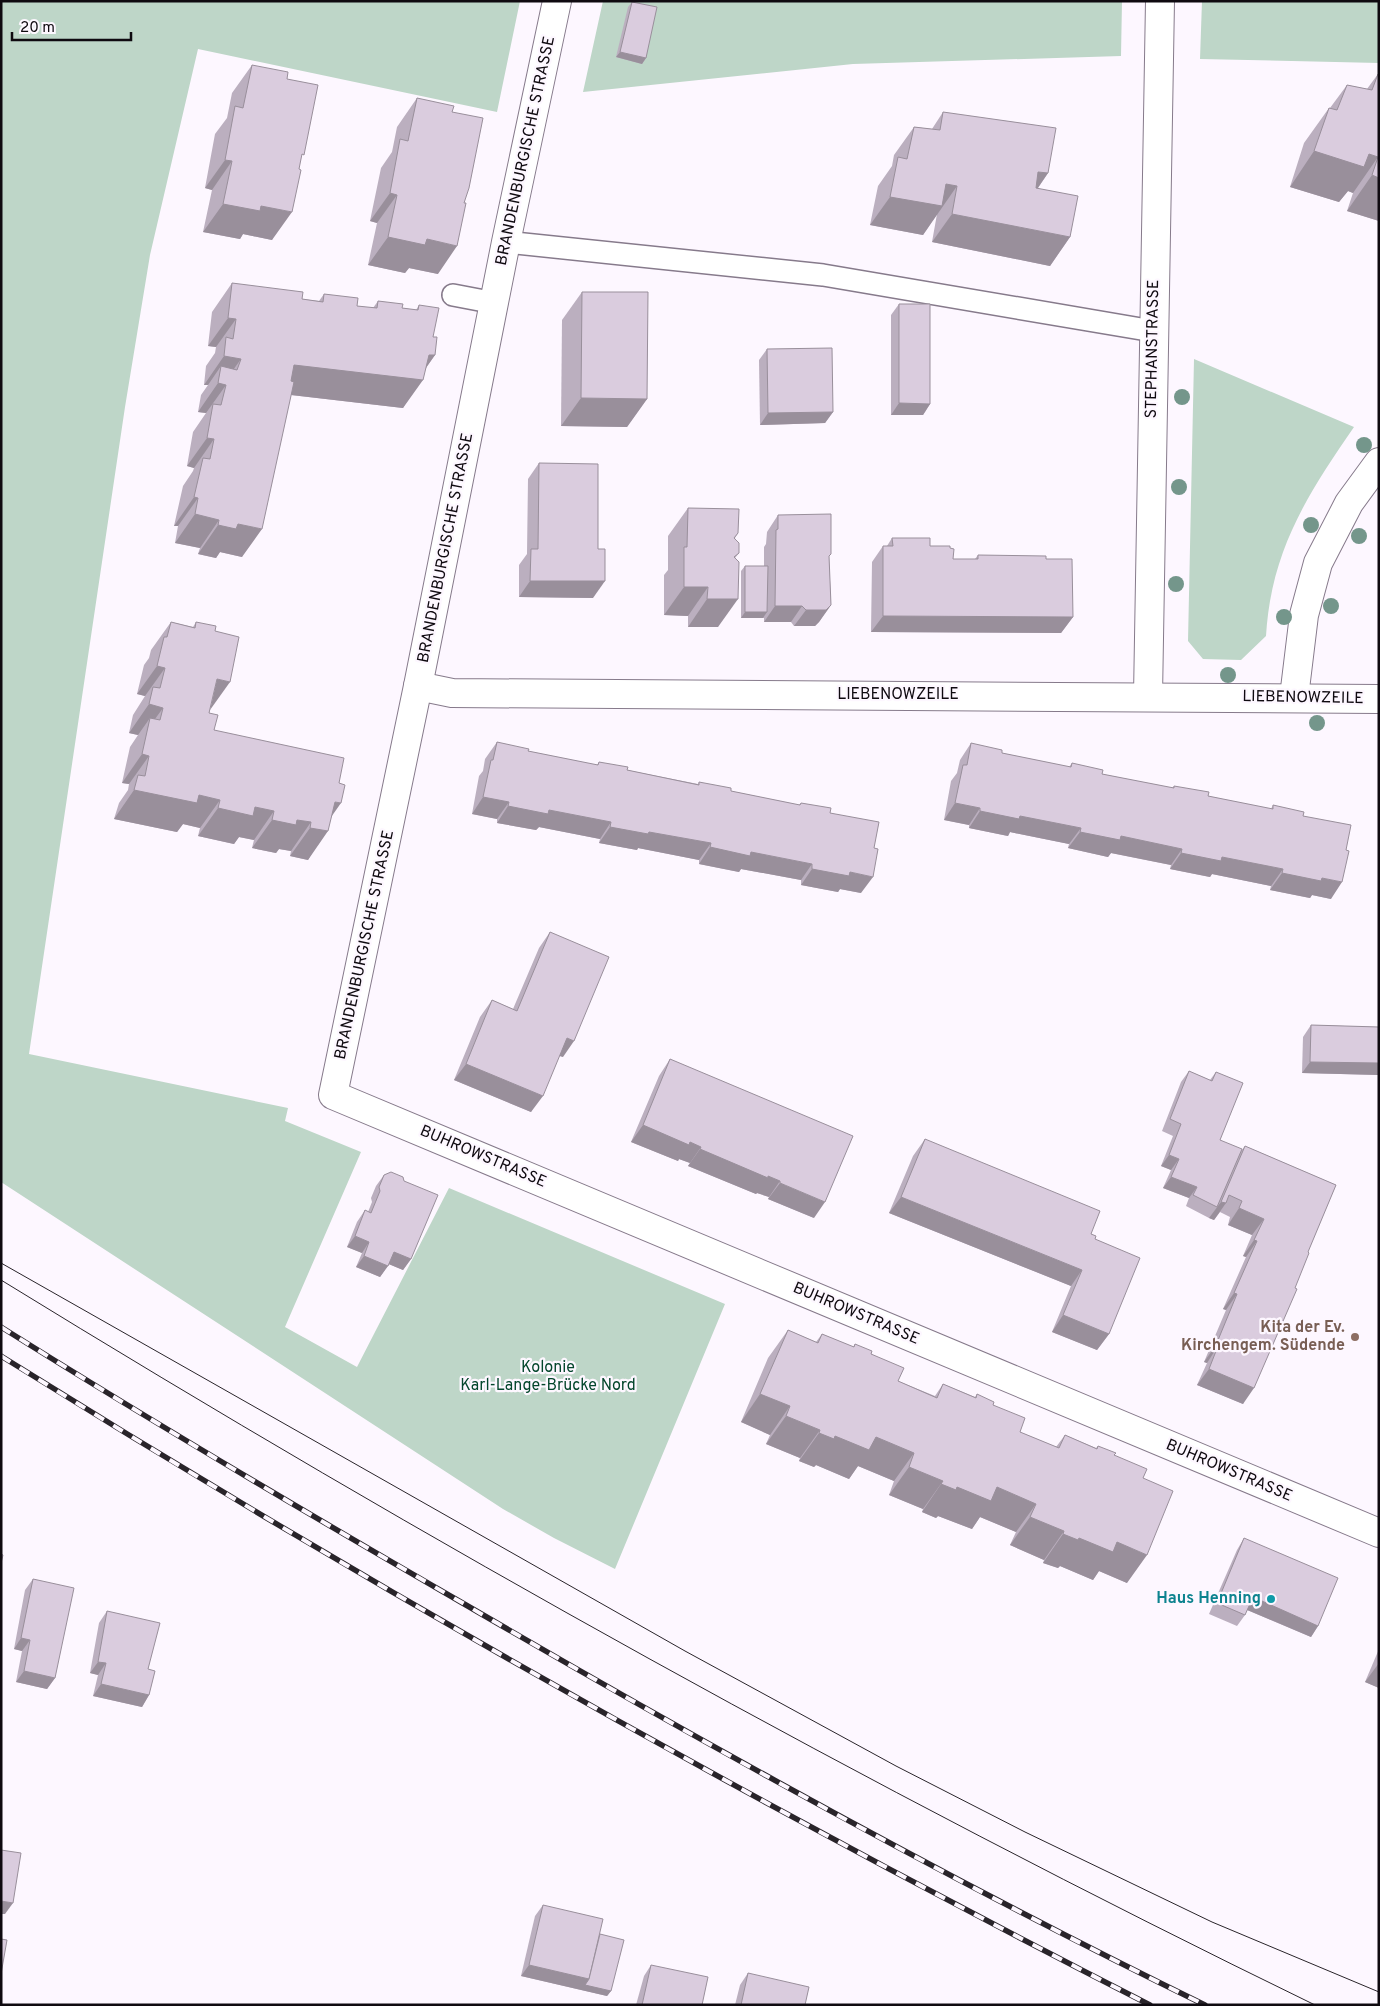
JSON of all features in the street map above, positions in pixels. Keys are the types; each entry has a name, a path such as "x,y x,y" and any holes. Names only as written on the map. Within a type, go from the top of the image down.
{"street":[{"name":"BRANDENBURGISCHE STRASSE","path":"333,1095 418,686 506,242 557,1"},
{"name":"STEPHANSTRASSE","path":"1148,696 1160,1"},
{"path":"1294,697 1304,615 1318,563 1349,502 1379,462"},
{"name":"LIEBENOWZEILE","path":"418,686 452,693 1148,696 1379,699"},
{"name":"BUHROWSTRASSE","path":"333,1095 1379,1533"}],"lane":[{"path":"506,242 823,275 1153,331"},
{"path":"453,295 495,303"}],"green space":[{"name":"Kolonie Karl-Lange-Brücke Nord","path":"1,1 520,1 497,112 198,49 150,255 125,407 29,1054 288,1108 285,1121 361,1152 285,1327 357,1367 449,1188 725,1304 615,1569 503,1509 1,1182"},
{"path":"603,1 1122,1 1121,56 853,64 583,92"},
{"path":"1202,1 1379,1 1379,63 1200,59"},
{"path":"1194,359 1354,427 1321,476 1294,525 1275,577 1269,605 1266,636 1241,660 1203,659 1188,641"}],"building":[{"path":"632,2 657,7 646,58 620,52"},
{"path":"252,65 288,72 287,79 318,85 304,155 302,154 299,169 301,170 292,212 261,206 260,211 223,204 232,161 225,160 235,106 243,108"},
{"path":"1378,74 1379,178 1372,175 1378,157 1369,154 1364,167 1314,151 1329,108 1337,110 1347,85 1372,90"},
{"path":"417,98 454,106 452,112 483,118 469,188 464,203 466,203 457,246 427,239 425,245 388,237 397,195 390,193 400,139 408,141"},
{"path":"943,112 1056,128 1048,173 1038,172 1036,188 1078,196 1070,237 952,214 957,186 946,184 942,206 890,197 898,157 907,159 914,127 940,130"},
{"path":"232,283 303,292 302,299 323,302 324,294 358,298 357,306 377,308 378,301 403,304 402,308 418,310 419,305 439,308 433,337 437,337 435,355 429,355 423,380 294,365 291,381 294,382 262,529 238,524 236,529 218,525 219,520 195,514 198,498 194,497 203,458 210,459 214,439 207,438 213,404 221,405 226,385 218,383 221,366 237,370 241,359 224,356 226,337 233,339 236,319 228,318"},
{"path":"582,292 648,292 647,399 581,398"},
{"path":"899,304 930,304 930,404 899,403"},
{"path":"832,348 833,412 768,413 767,349"},
{"path":"539,463 598,464 598,549 605,549 605,581 530,581 531,549 538,549"},
{"path":"688,508 739,509 738,533 734,538 739,543 739,553 734,557 739,562 738,599 707,599 708,587 684,587 684,547 687,547"},
{"path":"831,514 831,554 829,556 831,605 826,610 806,610 802,606 775,606 776,530 778,529 778,515"},
{"path":"892,538 930,538 930,546 950,546 950,548 954,549 953,559 978,559 978,555 1046,556 1046,559 1072,559 1073,617 883,616 883,546 893,546"},
{"path":"745,566 768,566 767,612 745,612"},
{"path":"171,622 195,628 196,622 216,626 215,631 239,637 230,682 217,679 209,713 218,715 214,730 344,758 339,783 345,785 341,803 335,802 328,831 310,828 311,822 297,820 296,825 272,820 274,811 255,807 253,816 218,808 220,800 199,795 197,803 134,790 138,775 145,776 149,756 142,754 150,718 160,720 163,708 149,704 153,687 160,688 165,668 157,666 164,637 167,637"},
{"path":"497,742 529,749 528,751 598,765 599,762 628,767 627,770 699,785 699,782 731,788 731,791 800,805 801,803 831,808 830,813 879,822 874,848 878,849 873,877 850,872 849,876 812,869 812,864 751,852 750,856 710,847 711,843 610,827 611,822 549,810 548,814 508,806 509,802 483,797"},
{"path":"971,743 1002,750 1002,753 1071,767 1072,763 1103,770 1102,774 1174,788 1174,786 1209,792 1208,796 1273,809 1273,805 1304,812 1303,816 1351,825 1346,850 1349,851 1342,882 1322,878 1321,881 1282,873 1283,869 1222,857 1221,861 1181,853 1182,849 1121,836 1120,840 1080,832 1081,828 1020,816 1019,819 980,811 980,808 955,803 963,765 967,765"},
{"path":"550,932 609,957 574,1041 567,1038 543,1096 466,1064 492,1000 517,1011"},
{"path":"1311,1025 1379,1027 1379,1063 1310,1062"},
{"path":"670,1059 853,1136 825,1202 780,1183 780,1181 768,1176 768,1178 700,1149 701,1147 690,1142 689,1145 643,1125"},
{"path":"1189,1071 1212,1081 1216,1072 1243,1083 1220,1140 1242,1149 1217,1207 1193,1195 1197,1187 1171,1177 1179,1159 1169,1155 1181,1124 1170,1119"},
{"path":"925,1139 1100,1211 1091,1234 1096,1236 1095,1239 1140,1258 1109,1334 1063,1315 1082,1270 901,1197"},
{"path":"1245,1146 1336,1185 1308,1252 1295,1288 1297,1289 1254,1388 1209,1369 1218,1346 1216,1345 1237,1294 1234,1293 1257,1241 1254,1240 1264,1219 1239,1208 1242,1201 1229,1195 1226,1203 1221,1202"},
{"path":"391,1172 403,1177 404,1181 438,1195 411,1259 394,1252 388,1266 364,1256 369,1242 355,1236 365,1210 371,1213 384,1175"},
{"path":"788,1330 818,1343 822,1334 854,1347 855,1344 872,1351 871,1354 904,1368 898,1381 937,1398 943,1384 976,1398 977,1394 994,1402 993,1405 1025,1418 1020,1432 1059,1448 1065,1435 1097,1449 1098,1446 1116,1453 1114,1455 1147,1469 1143,1478 1173,1491 1147,1555 1117,1542 1113,1552 1079,1538 1078,1540 1063,1534 1064,1531 1030,1517 1036,1504 997,1487 991,1501 957,1487 956,1490 941,1484 943,1481 909,1467 914,1453 876,1437 869,1450 835,1436 834,1439 819,1433 820,1430 786,1416 790,1406 760,1394"},
{"name":"Haus Henning","path":"1244,1538 1338,1578 1318,1626 1253,1597 1245,1615 1217,1603"},
{"path":"33,1579 74,1588 55,1678 24,1671 30,1640 21,1638"},
{"path":"107,1611 160,1623 148,1669 155,1671 149,1695 101,1684 106,1663 98,1662"},
{"path":"1,1850 21,1853 13,1903 1,1901"},
{"path":"543,1905 603,1919 589,1979 529,1965"},
{"path":"600,1934 624,1940 611,1991 585,1985 589,1979"},
{"path":"1,1939 7,1940 1,1974"},
{"path":"651,1965 708,1977 702,2005 642,2005"},
{"path":"748,1973 809,1987 805,2005 741,2005"}],"tram line":[{"path":"1,1263 685,1651 896,1766 1025,1832 1212,1922 1379,1992"},
{"path":"1,1280 323,1473 649,1659 980,1836 1147,1922 1315,2005"}],"railway":[{"path":"1,1327 291,1503 648,1710 924,1862 1205,2005"},
{"path":"1,1356 283,1528 568,1693 858,1852 1150,2005"}],"place":[{"name":"Kita der Ev. Kirchengem. Südende","path":"1355,1337"},
{"name":"Haus Henning","path":"1271,1599"}]}
